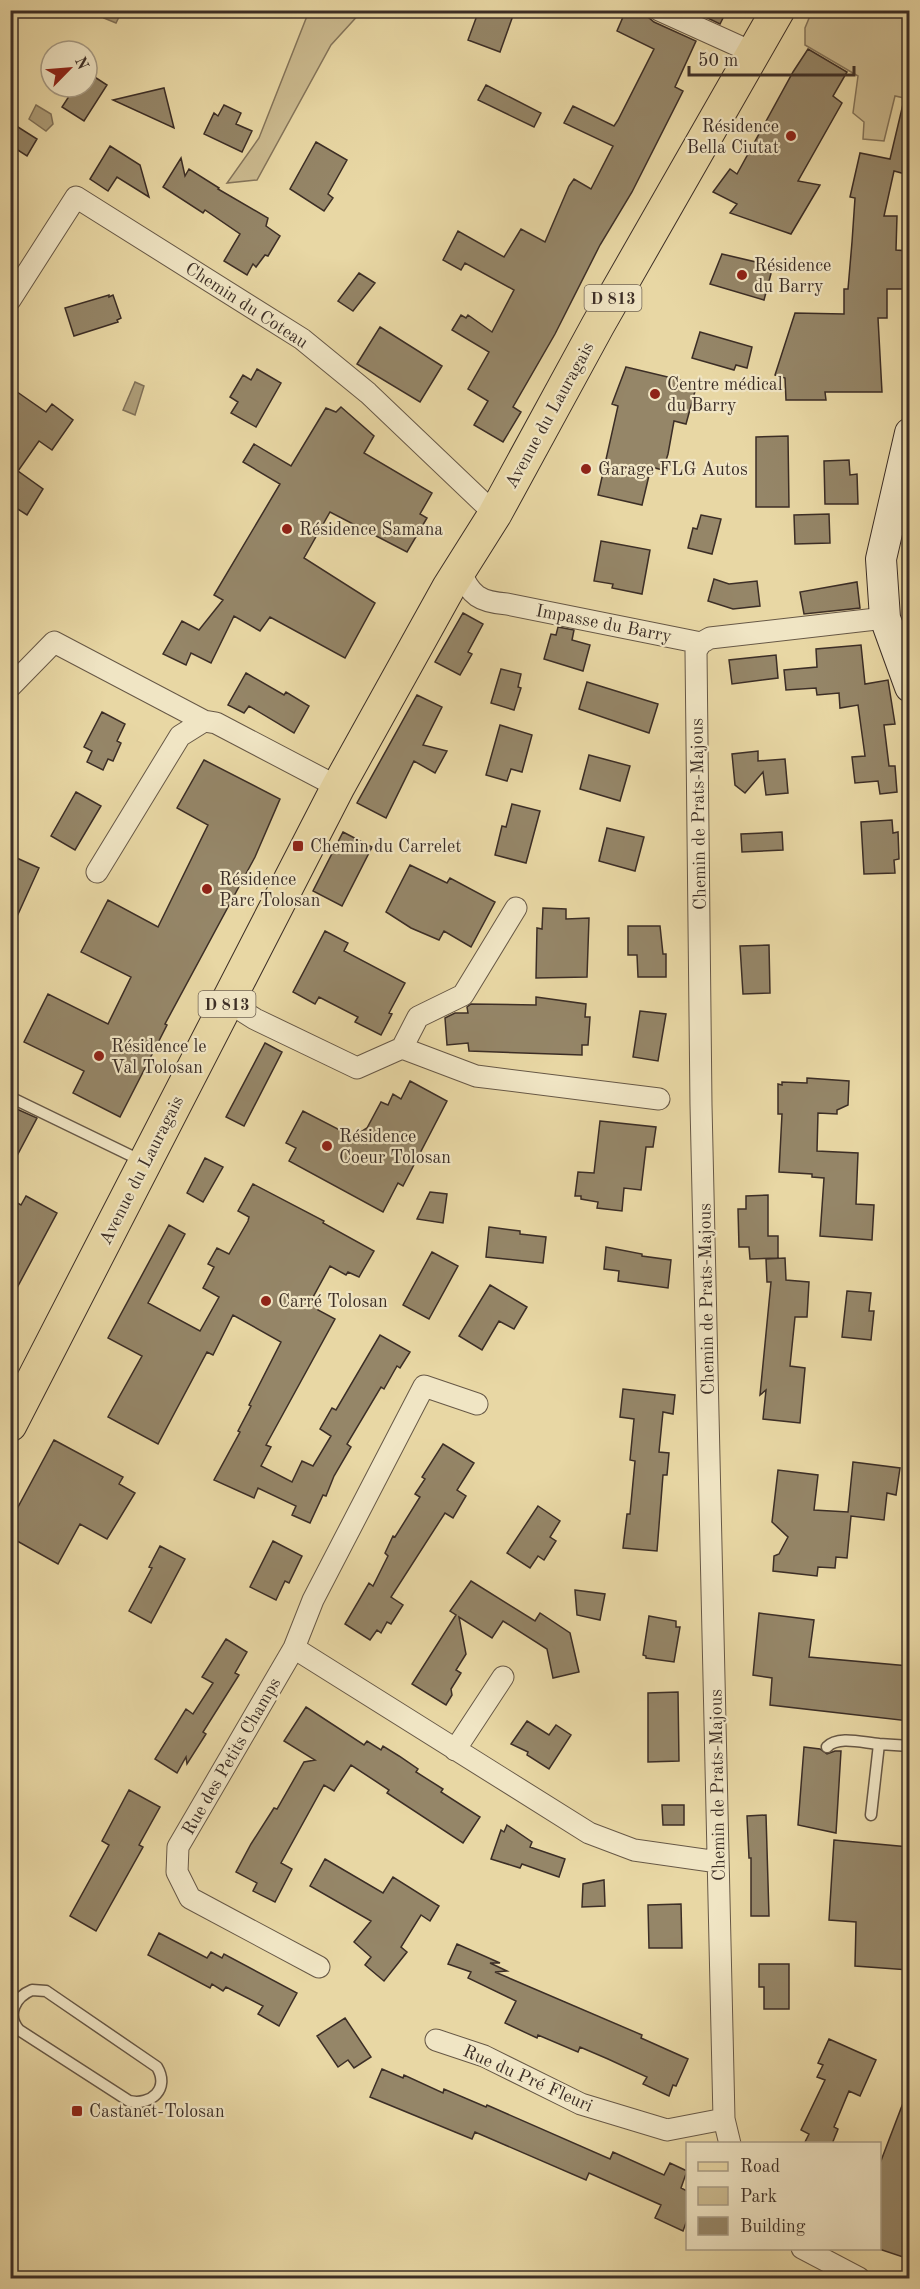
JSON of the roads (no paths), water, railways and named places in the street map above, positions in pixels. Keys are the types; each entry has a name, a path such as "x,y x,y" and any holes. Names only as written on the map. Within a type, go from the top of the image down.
{"main road":[{"name":"Avenue du Lauragais","path":"10,1425 338,788 778,10"}],"street":[{"path":"659,10 754,53"},
{"name":"Chemin du Coteau","path":"10,300 76,197 302,339 368,393 495,514"},
{"path":"909,433 881,559 885,618 909,687"},
{"name":"Impasse du Barry","path":"460,570 466,586 472,593 491,603 507,604 701,643"},
{"path":"701,643 710,638 885,618"},
{"path":"10,687 54,642 204,721 216,723 338,788"},
{"name":"Chemin de Prats-Majous","path":"701,643 696,651 701,1116 724,2120 730,2142"},
{"path":"97,872 180,736 204,721"},
{"path":"228,1002 255,1019 357,1068 402,1048 418,1017 463,995 516,908"},
{"path":"402,1048 476,1076 659,1099"},
{"name":"Rue des Petits Champs","path":"319,1966 190,1898 177,1872 178,1848 294,1648 313,1600 424,1386 477,1404"},
{"path":"294,1648 588,1833 634,1850 718,1862"},
{"path":"455,1750 503,1677"},
{"name":"Rue du Pré Fleuri","path":"436,2040 484,2056 581,2104 667,2130 724,2120"},
{"path":"806,2250 860,2278"}],"lane":[{"path":"10,1096 146,1162"},
{"path":"827,1747 830,1743 840,1740 909,1746"},
{"path":"872,1815 879,1744"},
{"path":"32,1990 46,1991 157,2067 161,2078 159,2093 154,2098 143,2102 129,2101 19,2030 12,2021 13,2010 20,1997 32,1990"}],"place":[{"name":"Résidence Bella Ciutat","path":"791,136"},
{"name":"Résidence du Barry","path":"742,275"},
{"name":"Centre médical du Barry","path":"655,394"},
{"name":"Garage FLG Autos","path":"586,469"},
{"name":"Résidence Samana","path":"287,529"},
{"name":"Chemin du Carrelet","path":"298,846"},
{"name":"Résidence Parc Tolosan","path":"207,889"},
{"name":"Résidence le Val Tolosan","path":"99,1056"},
{"name":"Résidence Coeur Tolosan","path":"327,1146"},
{"name":"Carré Tolosan","path":"266,1301"},
{"name":"Castanet-Tolosan","path":"77,2111"}]}
